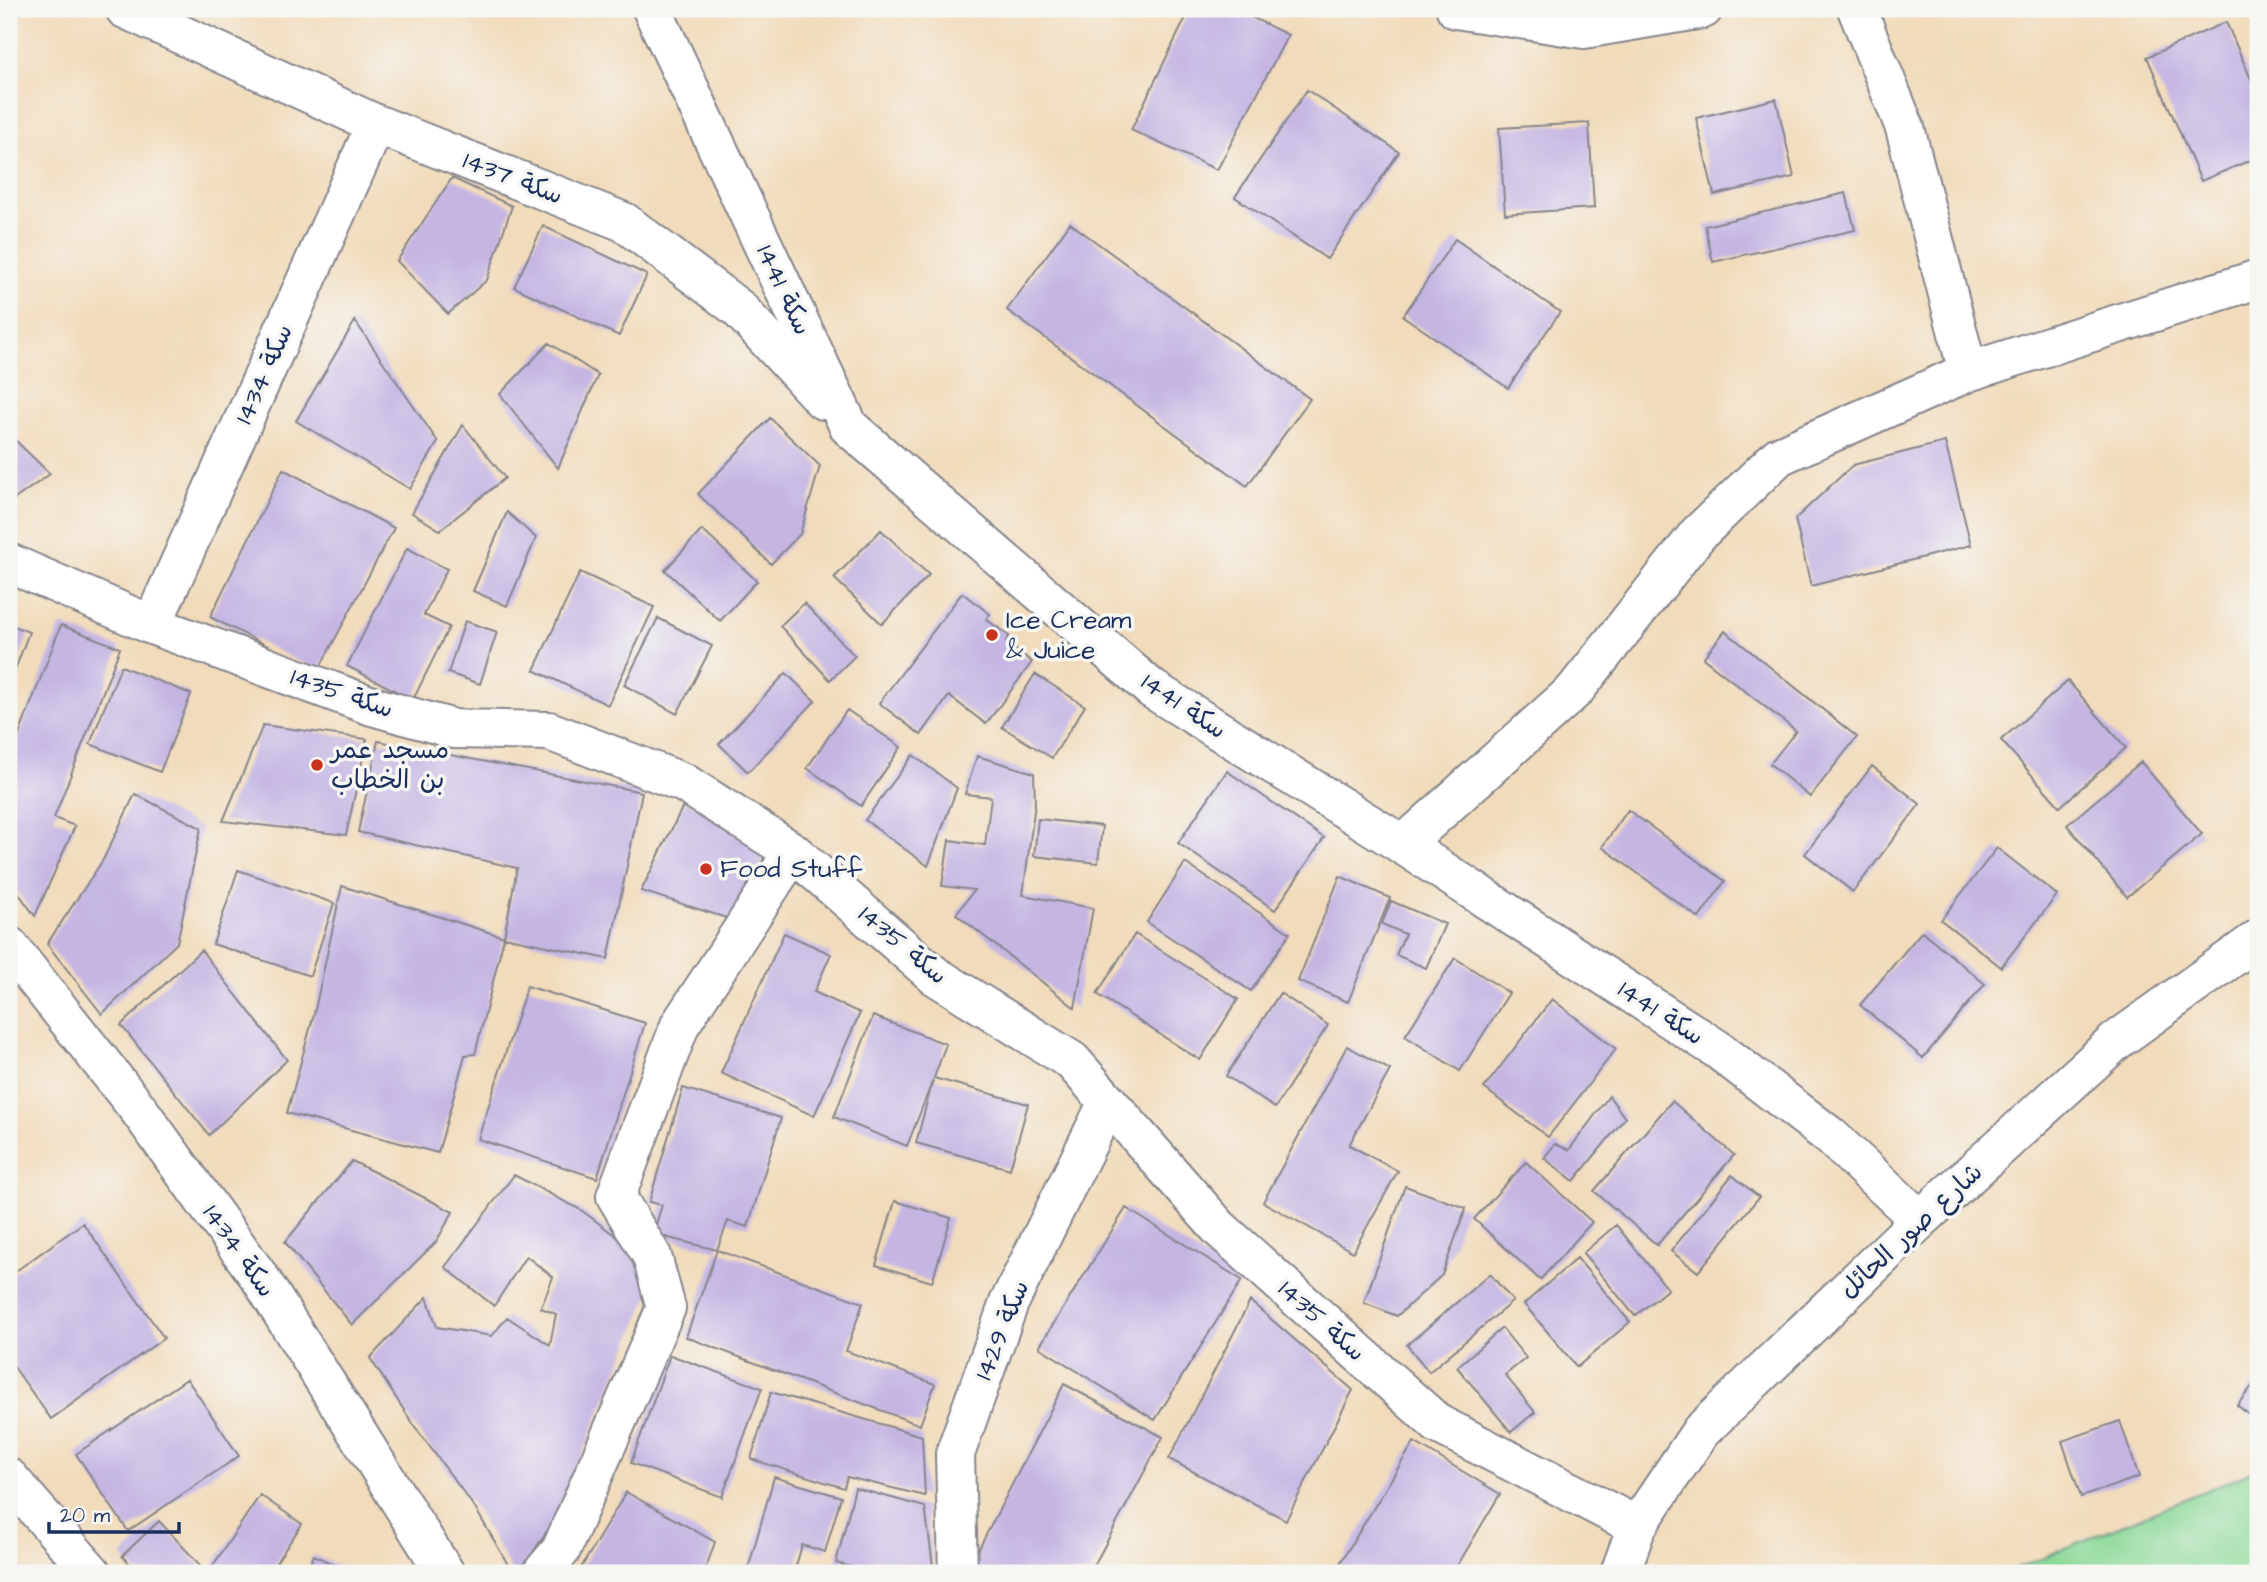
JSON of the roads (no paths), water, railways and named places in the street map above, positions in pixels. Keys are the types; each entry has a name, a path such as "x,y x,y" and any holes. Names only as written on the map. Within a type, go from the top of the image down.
{"street":[{"name":"سكة 1437","path":"125,9 376,124 624,222 738,308 849,427"},
{"name":"سكة 1441","path":"652,9 849,427 1152,689 1403,845 1717,1049 1830,1136 1920,1220"},
{"path":"1456,9 1584,29 1703,9"},
{"path":"1857,9 1905,128 1968,372"},
{"name":"سكة 1434","path":"152,625 376,124"},
{"path":"1403,845 1575,690 1698,534 1779,456 1968,372 2258,279"},
{"name":"سكة 1435","path":"9,563 152,625 372,706 454,729 549,731 684,783 793,852 933,975 1072,1061 1219,1228 1438,1424 1522,1470 1637,1526"},
{"path":"542,1573 561,1550 666,1308 652,1256 616,1196 680,1025 793,852"},
{"name":"شارع صور الحائل","path":"1620,1573 1637,1526 1701,1431 1920,1220 2116,1041 2258,939"},
{"name":"سكة 1434","path":"9,946 139,1110 262,1281 445,1573"},
{"name":"سكة 1429","path":"958,1573 955,1454 1009,1303 1108,1102"},
{"path":"9,1478 92,1573"}],"place":[{"name":"Ice Cream & Juice","path":"992,635"},
{"name":"مسجد عمر بن الخطاب","path":"317,765"},
{"name":"Food Stuff","path":"706,869"}]}
